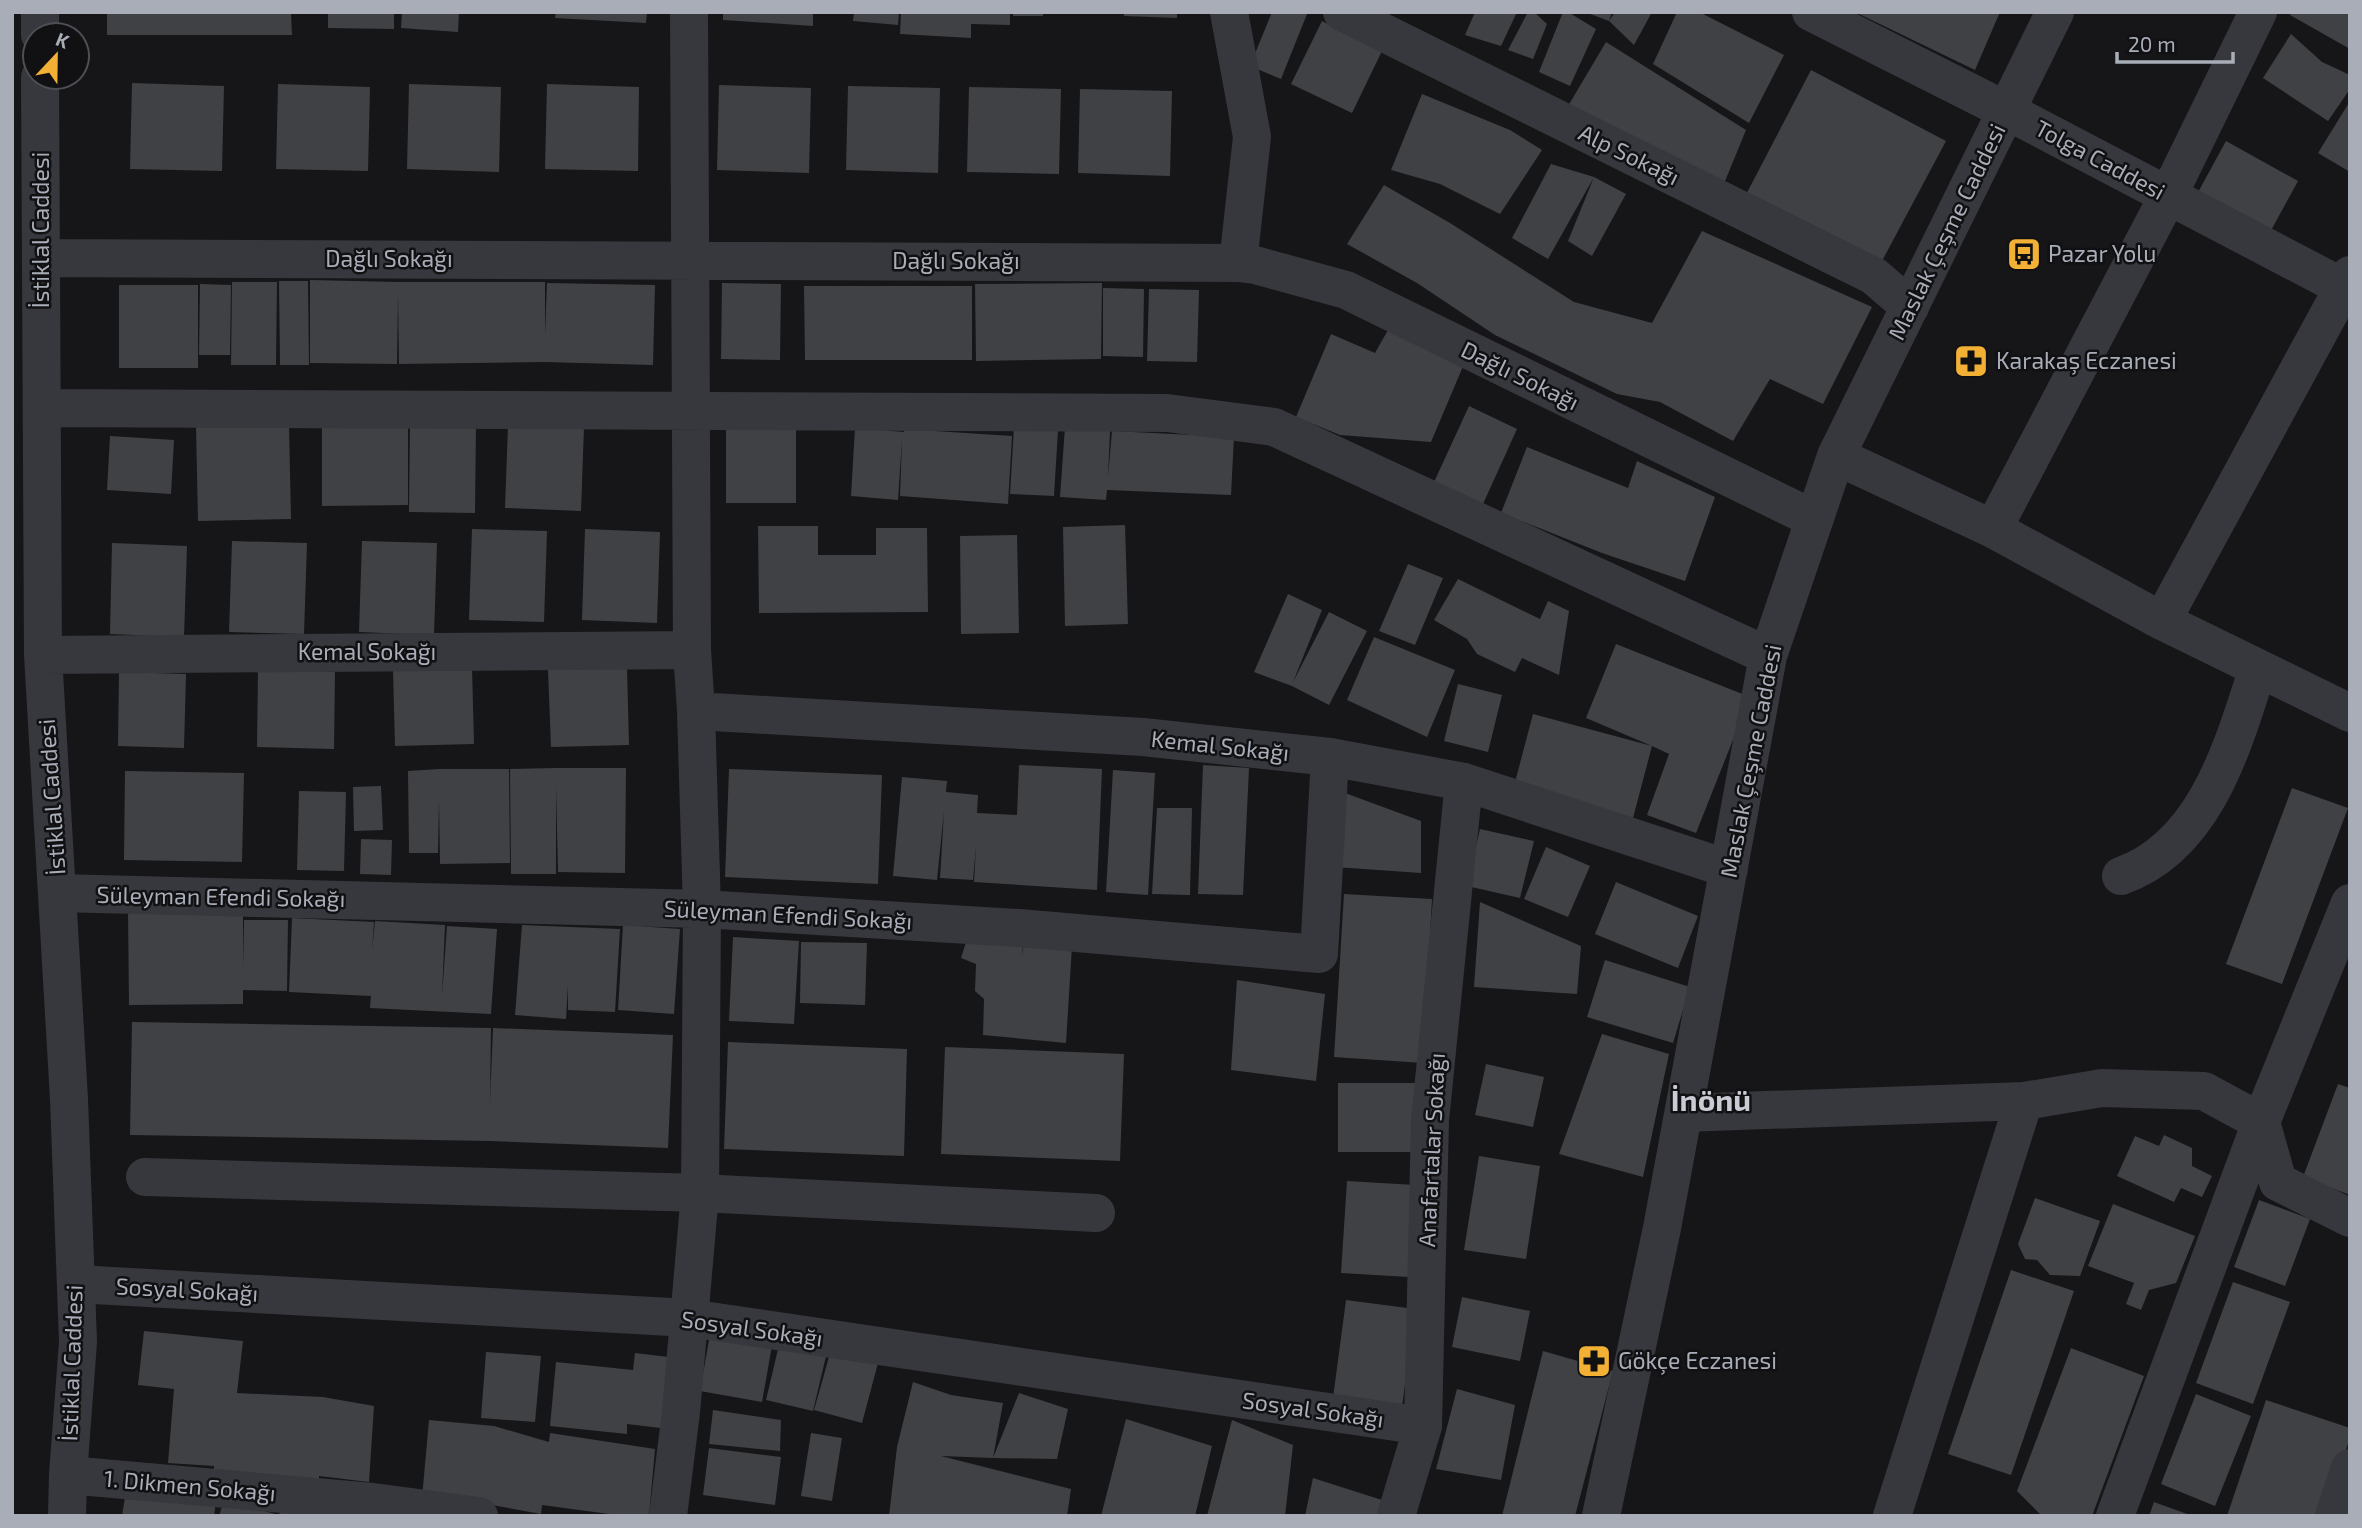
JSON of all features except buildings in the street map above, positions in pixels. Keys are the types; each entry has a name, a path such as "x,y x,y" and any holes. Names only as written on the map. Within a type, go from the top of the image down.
{"street":[{"path":"668,1516 681,1412 700,1193 702,909 692,650 689,12"},
{"path":"1229,12 1252,137 1238,263"},
{"name":"Alp Sokağı","path":"1342,12 1874,276 1910,307"},
{"name":"Tolga Caddesi","path":"1811,12 2348,284"},
{"name":"Maslak Çeşme Caddesi","path":"1601,1516 1660,1242 1768,656 1836,456 2055,12"},
{"path":"1993,529 2168,195 2258,12"},
{"name":"İstiklal Caddesi","path":"40,91 43,654 69,1099 78,1342 67,1516"},
{"name":"Dağlı Sokağı","path":"41,258 690,259 1255,265 1346,290 1814,519"},
{"path":"2162,621 2348,284"},
{"path":"41,408 1167,413 1274,426 1768,656"},
{"path":"1836,456 1993,529 2162,621 2350,713"},
{"name":"Kemal Sokağı","path":"43,654 692,650"},
{"path":"2121,876 2151,862 2174,842 2210,795 2231,748 2258,668"},
{"name":"Kemal Sokağı","path":"696,711 1143,737 1330,757 1464,782 1729,869"},
{"name":"Süleyman Efendi Sokağı","path":"58,893 702,909 1019,928 1319,954 1330,757"},
{"name":"Anafartalar Sokağı","path":"1396,1516 1423,1426 1430,1120 1464,782"},
{"path":"2115,1516 2261,1122 2350,903"},
{"path":"1684,1113 2024,1101 2102,1088 2204,1091 2261,1122 2278,1182 2350,1218"},
{"path":"1892,1516 2024,1101"},
{"path":"145,1177 700,1193 1096,1213"},
{"name":"Sosyal Sokağı","path":"76,1284 689,1318 1423,1426"},
{"path":"2334,1516 2350,1468"},
{"name":"1. Dikmen Sokağı","path":"68,1475 359,1501 479,1516"}],"place":[{"name":"Pazar Yolu","path":"2024,254"},
{"name":"Karakaş Eczanesi","path":"1971,361"},
{"name":"Gökçe Eczanesi","path":"1594,1361"}],"district":[{"name":"İnönü","path":"1711,1101"}]}
